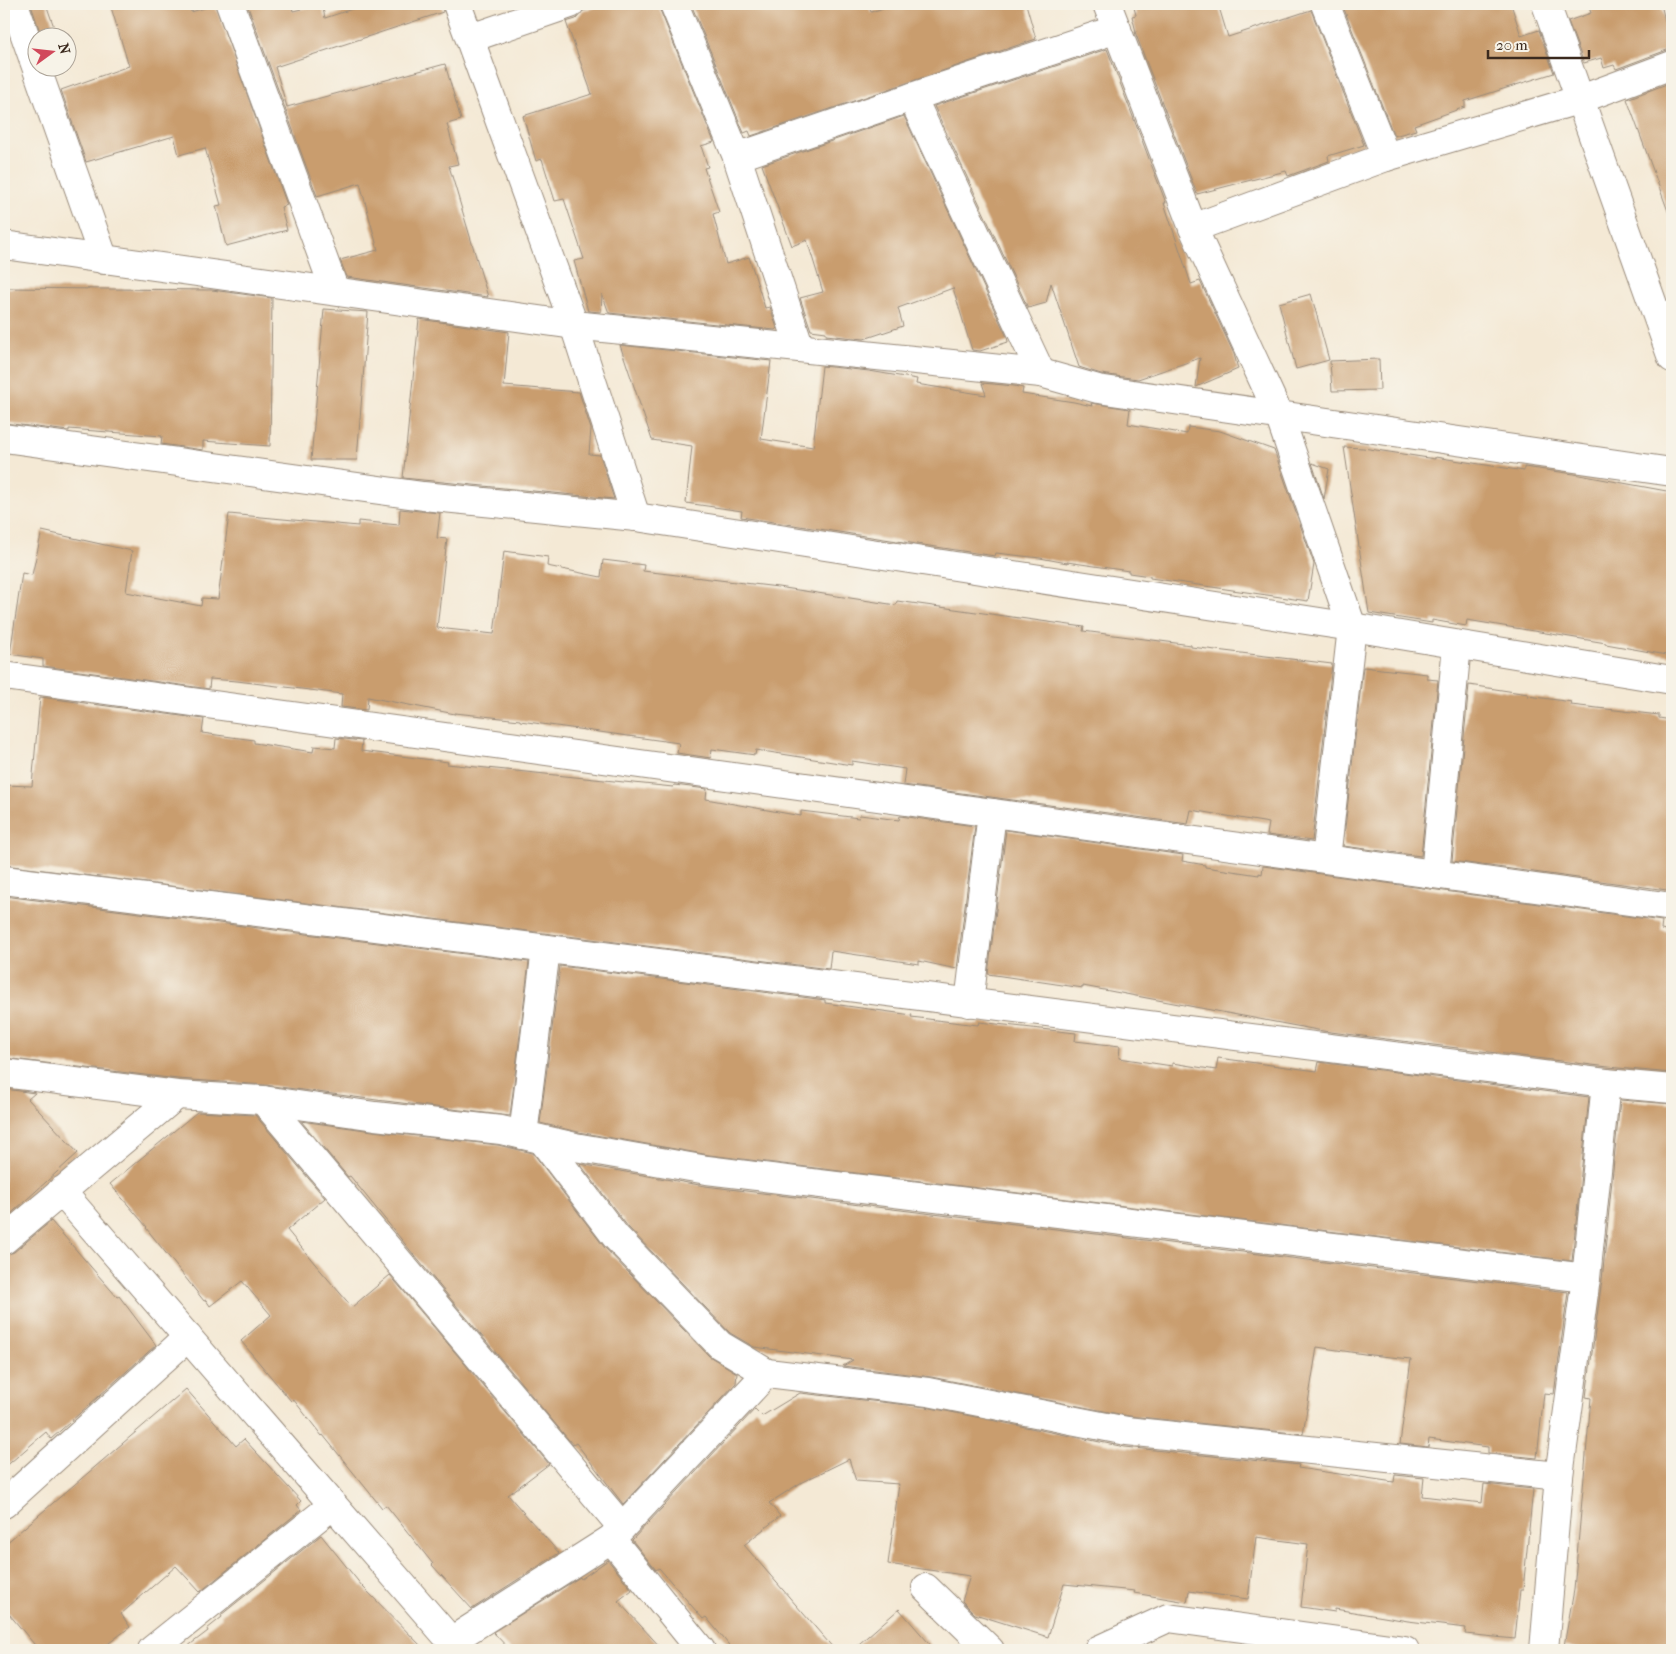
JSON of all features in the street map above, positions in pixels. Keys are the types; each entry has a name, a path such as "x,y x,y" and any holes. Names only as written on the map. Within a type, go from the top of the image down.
{"street":[{"path":"14,4 104,260"},
{"path":"230,4 335,292"},
{"path":"457,4 574,324 636,517"},
{"path":"471,38 570,4"},
{"path":"674,4 737,157 800,348"},
{"path":"1107,4 1193,228 1279,415 1352,627 1326,859"},
{"path":"1326,4 1386,157"},
{"path":"1546,4 1672,358"},
{"path":"737,157 1117,29"},
{"path":"1193,228 1386,157 1581,99 1672,66"},
{"path":"912,97 1041,373"},
{"path":"4,245 574,324 1041,373 1098,389 1672,472"},
{"path":"4,438 423,496 636,517 1352,627 1672,680"},
{"path":"1435,874 1457,645"},
{"path":"4,676 1672,907"},
{"path":"969,1002 992,813"},
{"path":"4,880 1606,1083 1672,1089"},
{"path":"546,949 533,1138 616,1237 720,1345 768,1373 928,1392 1127,1431 1560,1476"},
{"path":"4,1073 177,1095 263,1100 375,1116 501,1130 533,1138 707,1170 1586,1278"},
{"path":"1544,1650 1560,1476 1586,1278 1606,1083"},
{"path":"4,1240 177,1095"},
{"path":"263,1100 616,1533 701,1650"},
{"path":"61,1191 334,1505 446,1645 616,1533 768,1373"},
{"path":"4,1504 188,1337"},
{"path":"152,1650 334,1505"},
{"path":"926,1588 990,1650"},
{"path":"1098,1650 1168,1618 1405,1650"}],"building":[{"path":"46,4 54,27 39,28 31,5"},
{"path":"110,4 189,4 191,12 215,5 287,205 281,207 287,230 226,246 216,206 221,205 205,148 179,155 174,136 86,162 61,90 129,66"},
{"path":"247,4 291,4 293,11 322,4 325,18 367,4 442,4 443,12 275,67 287,107 445,64 461,120 447,124 458,164 449,166 488,297 347,277 340,260 378,250 360,183 317,196"},
{"path":"606,4 659,4 714,142 701,146 708,167 704,168 719,212 713,214 726,264 749,257 765,308 770,307 777,328 775,330 609,313 602,294 601,312 588,311 574,261 584,259 564,199 555,201 542,159 536,161 523,116 592,94 566,22 576,19 583,11"},
{"path":"691,4 868,4 871,12 896,4 1026,4 1036,39 751,136 749,131 744,133"},
{"path":"1133,4 1218,4 1228,37 1311,10 1364,145 1328,156 1329,161 1288,176 1286,171 1197,194 1135,32 1132,16 1136,15"},
{"path":"1342,4 1511,4 1521,36 1539,30 1554,73 1465,101 1465,107 1414,125 1416,130 1394,136"},
{"path":"1588,4 1661,4 1672,50 1667,50 1616,69 1614,65 1604,68 1601,58 1584,63 1568,21 1591,13"},
{"path":"1107,49 1166,203 1164,203 1191,284 1200,281 1234,354 1238,369 1196,387 1200,358 1138,379 1101,374 1079,367 1051,283 1046,303 1028,308 934,106"},
{"path":"1672,82 1672,213 1669,214 1627,99"},
{"path":"904,116 1008,342 980,351 972,350 953,288 898,308 903,326 864,339 826,335 826,332 811,330 800,298 823,292 807,240 792,246 762,165"},
{"path":"4,288 212,290 272,298 270,446 203,441 203,450 161,444 162,436 69,429 69,431 4,423"},
{"path":"1311,294 1329,360 1296,369 1279,303"},
{"path":"324,309 368,312 357,460 311,460"},
{"path":"419,319 509,332 504,386 579,392 591,429 589,454 600,455 614,499 403,478"},
{"path":"620,345 771,361 761,439 813,447 822,366 917,379 916,384 986,395 982,383 1014,386 1023,388 1022,394 1092,406 1091,403 1130,409 1128,424 1187,434 1188,427 1220,431 1274,450 1314,564 1308,601 1150,578 1150,576 1129,573 1129,571 996,553 995,556 741,517 742,511 686,503 692,446 652,440"},
{"path":"1379,359 1380,390 1332,391 1330,361"},
{"path":"1344,447 1435,459 1435,457 1524,471 1524,467 1672,492 1672,656 1467,620 1466,626 1432,620 1432,623 1369,613"},
{"path":"1312,463 1329,469 1324,499"},
{"path":"400,509 440,513 437,538 447,539 437,628 494,634 504,551 548,557 547,566 601,577 603,560 644,565 643,571 778,587 896,605 897,601 1084,627 1083,631 1191,645 1191,647 1332,664 1312,841 1267,835 1269,823 1191,810 1188,824 903,785 905,769 852,761 852,765 756,750 755,755 712,749 711,758 677,753 679,743 520,720 455,714 368,697 367,710 341,707 342,694 210,679 209,689 43,666 43,659 10,654 22,573 32,575 42,531 132,551 126,592 201,606 202,598 218,599 229,514 358,526 358,521 399,525"},
{"path":"1363,667 1427,674 1427,679 1438,680 1421,856 1343,846"},
{"path":"1469,685 1572,702 1571,705 1659,715 1659,718 1672,720 1672,853 1667,890 1452,861"},
{"path":"40,697 204,719 202,733 254,740 254,743 313,752 314,746 335,748 336,738 362,741 361,751 448,762 447,764 707,789 706,799 801,816 801,811 859,818 860,815 899,820 900,816 975,826 957,969 919,961 919,964 831,951 829,969 4,865 4,785 32,786"},
{"path":"1006,830 1183,855 1182,861 1205,865 1205,867 1259,875 1259,873 1262,874 1263,866 1662,921 1661,930 1672,932 1672,1073 1608,1067 1323,1031 1083,986 1083,988 988,974"},
{"path":"4,896 529,962 510,1116 265,1085 178,1079 4,1058"},
{"path":"560,966 825,1000 825,1003 912,1015 911,1017 978,1025 979,1022 1076,1033 1075,1041 1120,1046 1119,1058 1172,1066 1172,1063 1216,1070 1218,1058 1317,1071 1319,1062 1589,1097 1572,1261 709,1155 578,1132 540,1123"},
{"path":"4,1089 35,1093 28,1099 78,1153 4,1220"},
{"path":"1620,1100 1672,1104 1672,1650 1587,1650 1564,1646 1574,1590 1591,1398 1586,1397 1602,1280"},
{"path":"197,1112 255,1115 325,1198 287,1230 315,1264 352,1307 390,1275 549,1464 508,1495 559,1553 472,1609 432,1565 386,1505 382,1508 293,1399 291,1401 241,1341 271,1315 242,1281 210,1306 206,1300 204,1301 147,1227 110,1184"},
{"path":"301,1121 498,1145 533,1153 605,1248 709,1356 737,1373 736,1383 623,1504 576,1443 573,1445 350,1176 348,1177"},
{"path":"580,1164 705,1186 1568,1292 1554,1394 1544,1393 1537,1458 1488,1453 1488,1447 1429,1439 1428,1447 1400,1444 1411,1359 1317,1347 1303,1434 1129,1416 931,1377 843,1366 853,1360 754,1347 730,1333 628,1227"},
{"path":"51,1221 117,1297 119,1296 156,1345 51,1439 46,1432 4,1468 4,1255 14,1252"},
{"path":"186,1389 236,1446 244,1439 301,1501 297,1505 301,1510 200,1592 176,1566 121,1614 130,1627 100,1650 39,1650 4,1608 4,1545"},
{"path":"800,1393 926,1407 1125,1447 1299,1465 1298,1468 1394,1482 1395,1475 1424,1478 1422,1496 1482,1503 1484,1484 1533,1489 1523,1590 1520,1590 1515,1639 1465,1634 1466,1628 1335,1609 1335,1612 1301,1607 1308,1544 1256,1537 1248,1599 1189,1591 1187,1602 1134,1593 1135,1591 1064,1584 1048,1637 975,1614 962,1601 970,1576 888,1564 899,1484 856,1481 849,1459 802,1482 769,1503 780,1516 744,1545 835,1650 733,1650 706,1617 703,1619 659,1568 656,1570 632,1540 755,1409 762,1416"},
{"path":"321,1535 362,1586 425,1650 183,1650 208,1631 207,1629 222,1617 221,1615"},
{"path":"608,1560 632,1590 618,1601 663,1650 510,1650 493,1632 580,1577 581,1579"},
{"path":"899,1609 935,1650 852,1650"}]}
